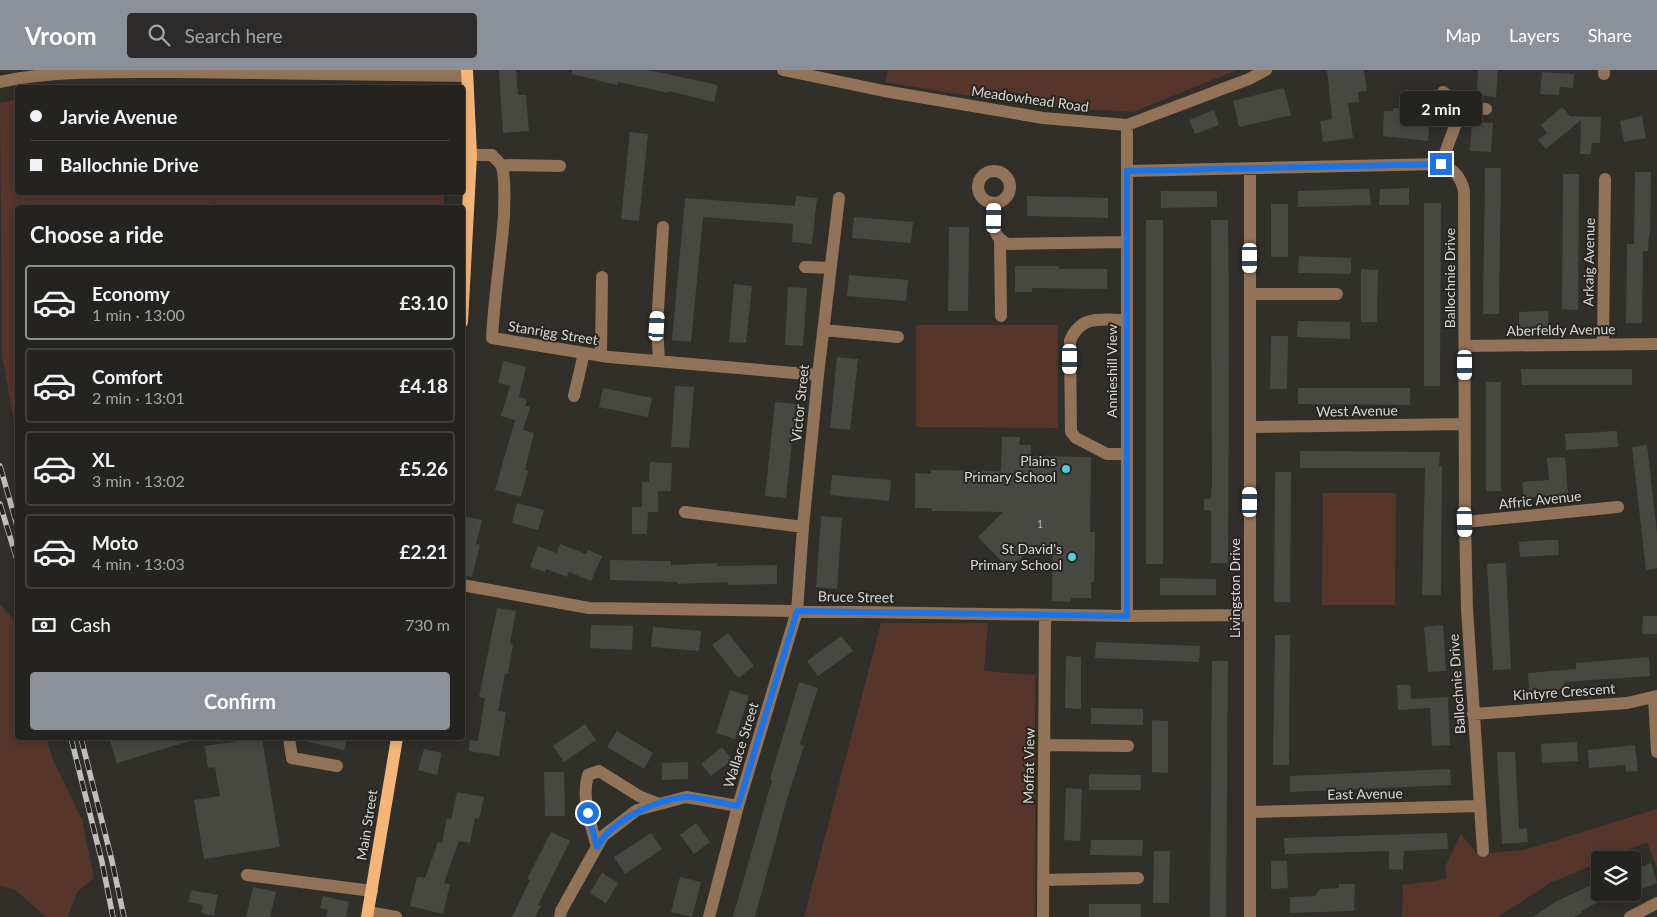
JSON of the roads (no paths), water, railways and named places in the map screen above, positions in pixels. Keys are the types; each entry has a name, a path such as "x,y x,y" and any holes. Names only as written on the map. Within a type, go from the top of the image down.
{"main road":[{"path":"465,266 471,155 467,73"},
{"name":"Main Street","path":"368,914 396,740"}],"street":[{"name":"Meadowhead Road","path":"783,70 884,92 1043,118 1127,125 1249,79 1266,70"},
{"path":"0,82 12,78 48,74 109,72 467,73"},
{"path":"1443,92 1462,107 1486,109"},
{"path":"1127,171 1441,164 1462,107"},
{"name":"Annieshill View","path":"1127,125 1127,616"},
{"path":"471,155 492,155 501,165 560,166"},
{"name":"Ballochnie Drive","path":"1441,164 1457,174 1464,191 1465,522 1473,714 1482,851"},
{"name":"Stanrigg Street","path":"501,165 505,196 502,246 493,308 492,338 602,356 818,375"},
{"name":"Livingston Drive","path":"1250,169 1250,917"},
{"name":"Arkaig Avenue","path":"1603,345 1605,179"},
{"name":"Victor Street","path":"797,611 818,375 839,198"},
{"path":"994,204 994,232 1000,241 1001,316"},
{"path":"659,361 657,326 663,227"},
{"path":"1000,241 1008,244 1127,242"},
{"path":"805,267 831,268"},
{"path":"602,277 602,356"},
{"path":"1250,294 1337,294"},
{"path":"1127,320 1090,320 1075,329 1070,341 1071,432 1076,438 1107,454 1127,454"},
{"path":"823,330 898,337"},
{"name":"Aberfeldy Avenue","path":"1464,346 1657,344"},
{"path":"574,396 584,353"},
{"name":"West Avenue","path":"1250,427 1465,424"},
{"name":"Affric Avenue","path":"1465,522 1618,507"},
{"path":"685,512 803,527"},
{"name":"Bruce Street","path":"465,587 590,608 1045,616 1250,615"},
{"name":"Wallace Street","path":"709,917 738,806 797,611"},
{"name":"Moffat View","path":"1042,917 1045,616"},
{"path":"1656,697 1657,752"},
{"name":"Kintyre Crescent","path":"1473,714 1627,703 1656,697"},
{"path":"289,740 292,758 338,766"},
{"path":"1044,745 1128,746"},
{"path":"597,847 588,813 585,786 588,775 599,771 639,796 659,804"},
{"path":"560,917 603,836 637,810 686,797 738,806"},
{"name":"East Avenue","path":"1250,812 1480,806"},
{"path":"246,875 372,891"},
{"path":"1043,880 1138,878"},
{"path":"1630,917 1657,903"},
{"path":"368,914 396,917"}],"railway":[{"path":"0,466 15,518"},
{"path":"0,504 15,553"},
{"path":"72,740 102,862 113,917"},
{"path":"82,740 124,917"}],"place":[{"name":"Plains Primary School","path":"1066,469"},
{"name":"St David's Primary School","path":"1072,557"}]}
